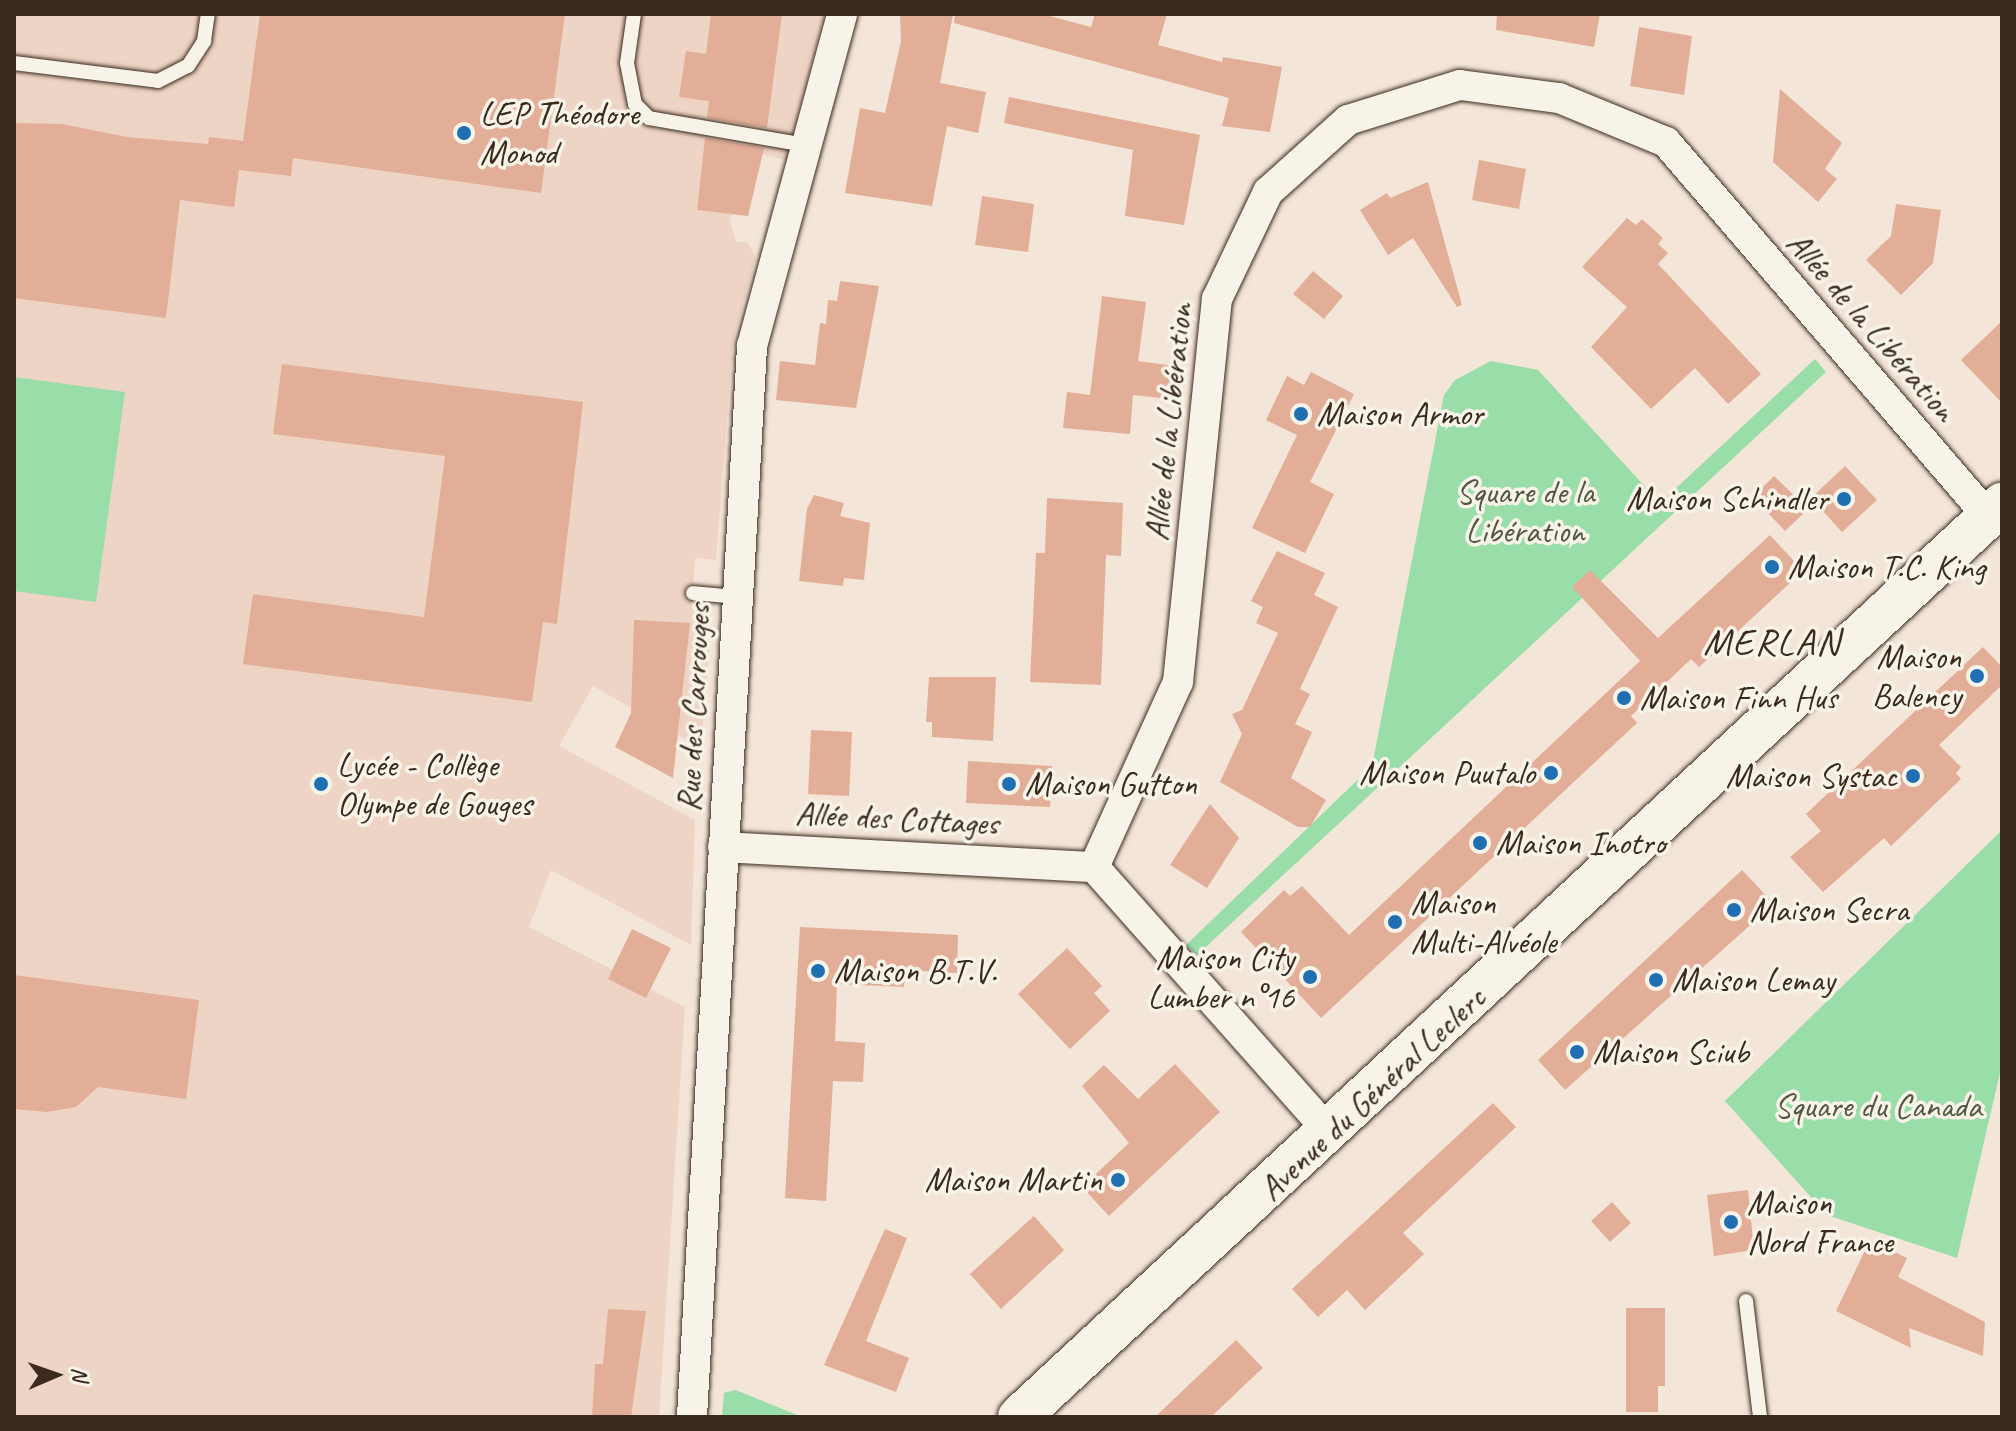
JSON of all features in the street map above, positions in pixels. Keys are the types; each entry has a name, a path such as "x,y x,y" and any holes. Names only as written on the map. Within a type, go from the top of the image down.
{"street":[{"name":"Rue des Carrouges","path":"692,1417 752,346 842,14"},
{"name":"Allée de la Libération","path":"1094,867 1178,682 1217,299 1268,192 1348,120 1460,85 1559,98 1666,142 1995,510"},
{"name":"Avenue du Général Leclerc","path":"1019,1417 1330,1133 1995,510"},
{"name":"Allée des Cottages","path":"723,847 1094,867"},
{"path":"1094,867 1330,1133"}],"lane":[{"path":"14,63 158,81 188,66 204,41 208,14"},
{"path":"634,14 627,63 635,104 649,118 806,145"},
{"path":"693,593 737,597"},
{"path":"1746,1301 1760,1417"}],"shaded area":[{"name":"Lycée - Collège Olympe de Gouges","path":"14,14 825,14 786,160 746,151 730,220 736,242 747,242 756,257 733,341 716,560 695,558 692,609 711,621 701,748 593,686 559,746 695,820 691,945 551,870 529,927 685,1007 659,1417 14,1417"}],"green space":[{"name":"Square de la Libération","path":"1815,359 1826,372 1197,955 1186,945 1372,766 1444,395 1455,380 1491,361 1538,370 1660,503"},
{"path":"14,377 125,392 96,602 14,591"},
{"name":"Square du Canada","path":"2002,830 2002,1064 1957,1258 1827,1215 1725,1101"},
{"path":"735,1390 802,1417 722,1417 724,1393"}],"building":[{"path":"260,14 565,14 541,193 293,158 291,176 239,170 234,207 180,200 166,318 14,298 14,123 62,124 127,137 208,144 209,137 243,141"},
{"path":"711,14 782,14 767,128 707,118 709,101 679,97 686,51 706,54"},
{"path":"900,14 953,14 940,83 986,92 978,133 947,126 932,206 845,193 860,108 885,113 901,41"},
{"path":"955,14 1042,14 1091,27 1095,14 1167,14 1158,45 1222,62 1223,57 1282,67 1270,132 1222,126 1229,98 954,23"},
{"path":"1497,14 1600,14 1594,47 1496,30"},
{"path":"1639,27 1692,36 1684,95 1630,86"},
{"path":"1780,89 1842,143 1825,169 1837,179 1818,202 1773,162"},
{"path":"1009,97 1200,135 1184,225 1125,216 1133,150 1004,123"},
{"path":"705,138 764,148 748,216 697,210"},
{"path":"1479,160 1526,169 1519,209 1472,200"},
{"path":"1428,182 1462,305 1457,307 1413,238 1388,255 1360,210 1387,193 1390,198"},
{"path":"982,196 1034,204 1028,252 975,245"},
{"path":"1896,204 1941,210 1933,263 1901,295 1866,260 1891,236"},
{"path":"1627,218 1636,225 1642,219 1663,238 1658,244 1668,253 1658,264 1761,374 1728,404 1695,368 1651,409 1591,347 1627,307 1582,267"},
{"path":"1313,271 1343,296 1324,319 1293,294"},
{"path":"840,281 879,286 856,408 776,400 780,361 815,365 820,323 826,324 828,300 837,301"},
{"path":"1102,296 1146,302 1138,361 1183,367 1179,400 1133,395 1130,434 1063,428 1067,392 1090,395"},
{"path":"2002,321 2002,403 1961,360"},
{"path":"282,364 583,402 557,624 543,622 532,702 243,664 253,594 424,617 445,456 273,434"},
{"path":"1311,372 1354,394 1310,482 1334,494 1305,553 1252,528 1297,435 1266,420 1287,376 1304,385"},
{"name":"Maison Schindler","path":"1845,466 1877,500 1842,532 1811,498"},
{"path":"1774,476 1808,509 1785,531 1753,497"},
{"path":"814,495 844,503 840,516 870,523 864,580 844,578 843,586 799,581 807,509"},
{"path":"1047,498 1123,503 1121,556 1106,555 1101,685 1030,682 1036,553 1045,553"},
{"path":"1770,535 1803,571 1699,667 1691,659 1631,716 1637,723 1321,1018 1241,932 1284,890 1290,896 1302,886 1349,935 1640,661 1572,587 1590,570 1658,638"},
{"path":"1277,551 1325,573 1314,595 1338,607 1300,689 1310,694 1295,724 1312,732 1291,778 1326,800 1310,827 1298,827 1220,782 1242,734 1232,714 1242,710 1278,633 1256,623 1263,607 1251,601"},
{"path":"634,620 690,623 673,778 615,747 631,713"},
{"path":"1983,647 2002,667 2002,685 1939,745 1961,767 1956,773 1961,779 1891,846 1884,838 1823,892 1790,857 1821,831 1806,814"},
{"path":"929,677 996,677 993,741 932,737 932,722 926,722"},
{"path":"811,730 852,732 849,796 808,794"},
{"name":"Maison Gutton","path":"968,761 1052,766 1050,807 966,803"},
{"path":"1210,804 1239,838 1207,888 1170,865"},
{"path":"1742,870 1774,904 1565,1090 1538,1060"},
{"path":"800,927 958,935 957,973 906,970 904,987 837,984 835,1041 865,1043 863,1082 833,1081 826,1201 785,1198"},
{"path":"632,929 671,948 646,998 608,979"},
{"path":"1067,948 1102,986 1094,993 1110,1011 1070,1049 1018,994"},
{"path":"14,975 199,1000 186,1099 98,1087 76,1107 47,1112 14,1109"},
{"path":"1175,1064 1220,1112 1109,1216 1082,1187 1129,1143 1082,1086 1104,1065 1138,1099"},
{"path":"1493,1103 1516,1127 1403,1233 1424,1254 1365,1310 1347,1290 1318,1317 1292,1289"},
{"name":"Maison Nord France","path":"1748,1190 1754,1250 1714,1256 1707,1195"},
{"path":"1612,1202 1631,1223 1610,1242 1591,1221"},
{"path":"1034,1216 1064,1250 1001,1309 970,1274"},
{"path":"885,1229 907,1238 866,1341 909,1358 896,1392 824,1365"},
{"path":"1870,1240 1907,1258 1898,1277 1985,1322 1983,1356 1909,1328 1911,1348 1836,1311"},
{"path":"1626,1308 1665,1308 1665,1386 1658,1386 1658,1412 1626,1412"},
{"path":"608,1309 646,1311 631,1417 592,1417 595,1364 603,1364"},
{"path":"1236,1340 1263,1368 1211,1417 1155,1417"}],"place":[{"name":"LEP Théodore Monod","path":"464,133"},
{"name":"Maison Armor","path":"1301,414"},
{"name":"Maison Schindler","path":"1844,499"},
{"name":"Maison T.C. King","path":"1772,567"},
{"name":"Maison Balency","path":"1977,676"},
{"name":"Maison Finn Hus","path":"1624,698"},
{"name":"Maison Puutalo","path":"1551,773"},
{"name":"Maison Systac","path":"1913,776"},
{"name":"Lycée - Collège Olympe de Gouges","path":"321,784"},
{"name":"Maison Gutton","path":"1009,784"},
{"name":"Maison Inotro","path":"1480,843"},
{"name":"Maison Secra","path":"1734,910"},
{"name":"Maison Multi-Alvéole","path":"1395,922"},
{"name":"Maison B.T.V.","path":"818,971"},
{"name":"Maison City Lumber n°16","path":"1310,977"},
{"name":"Maison Lemay","path":"1656,980"},
{"name":"Maison Sciub","path":"1577,1052"},
{"name":"Maison Martin","path":"1118,1180"},
{"name":"Maison Nord France","path":"1731,1222"}],"district":[{"name":"MERLAN","path":"1772,642"}]}
